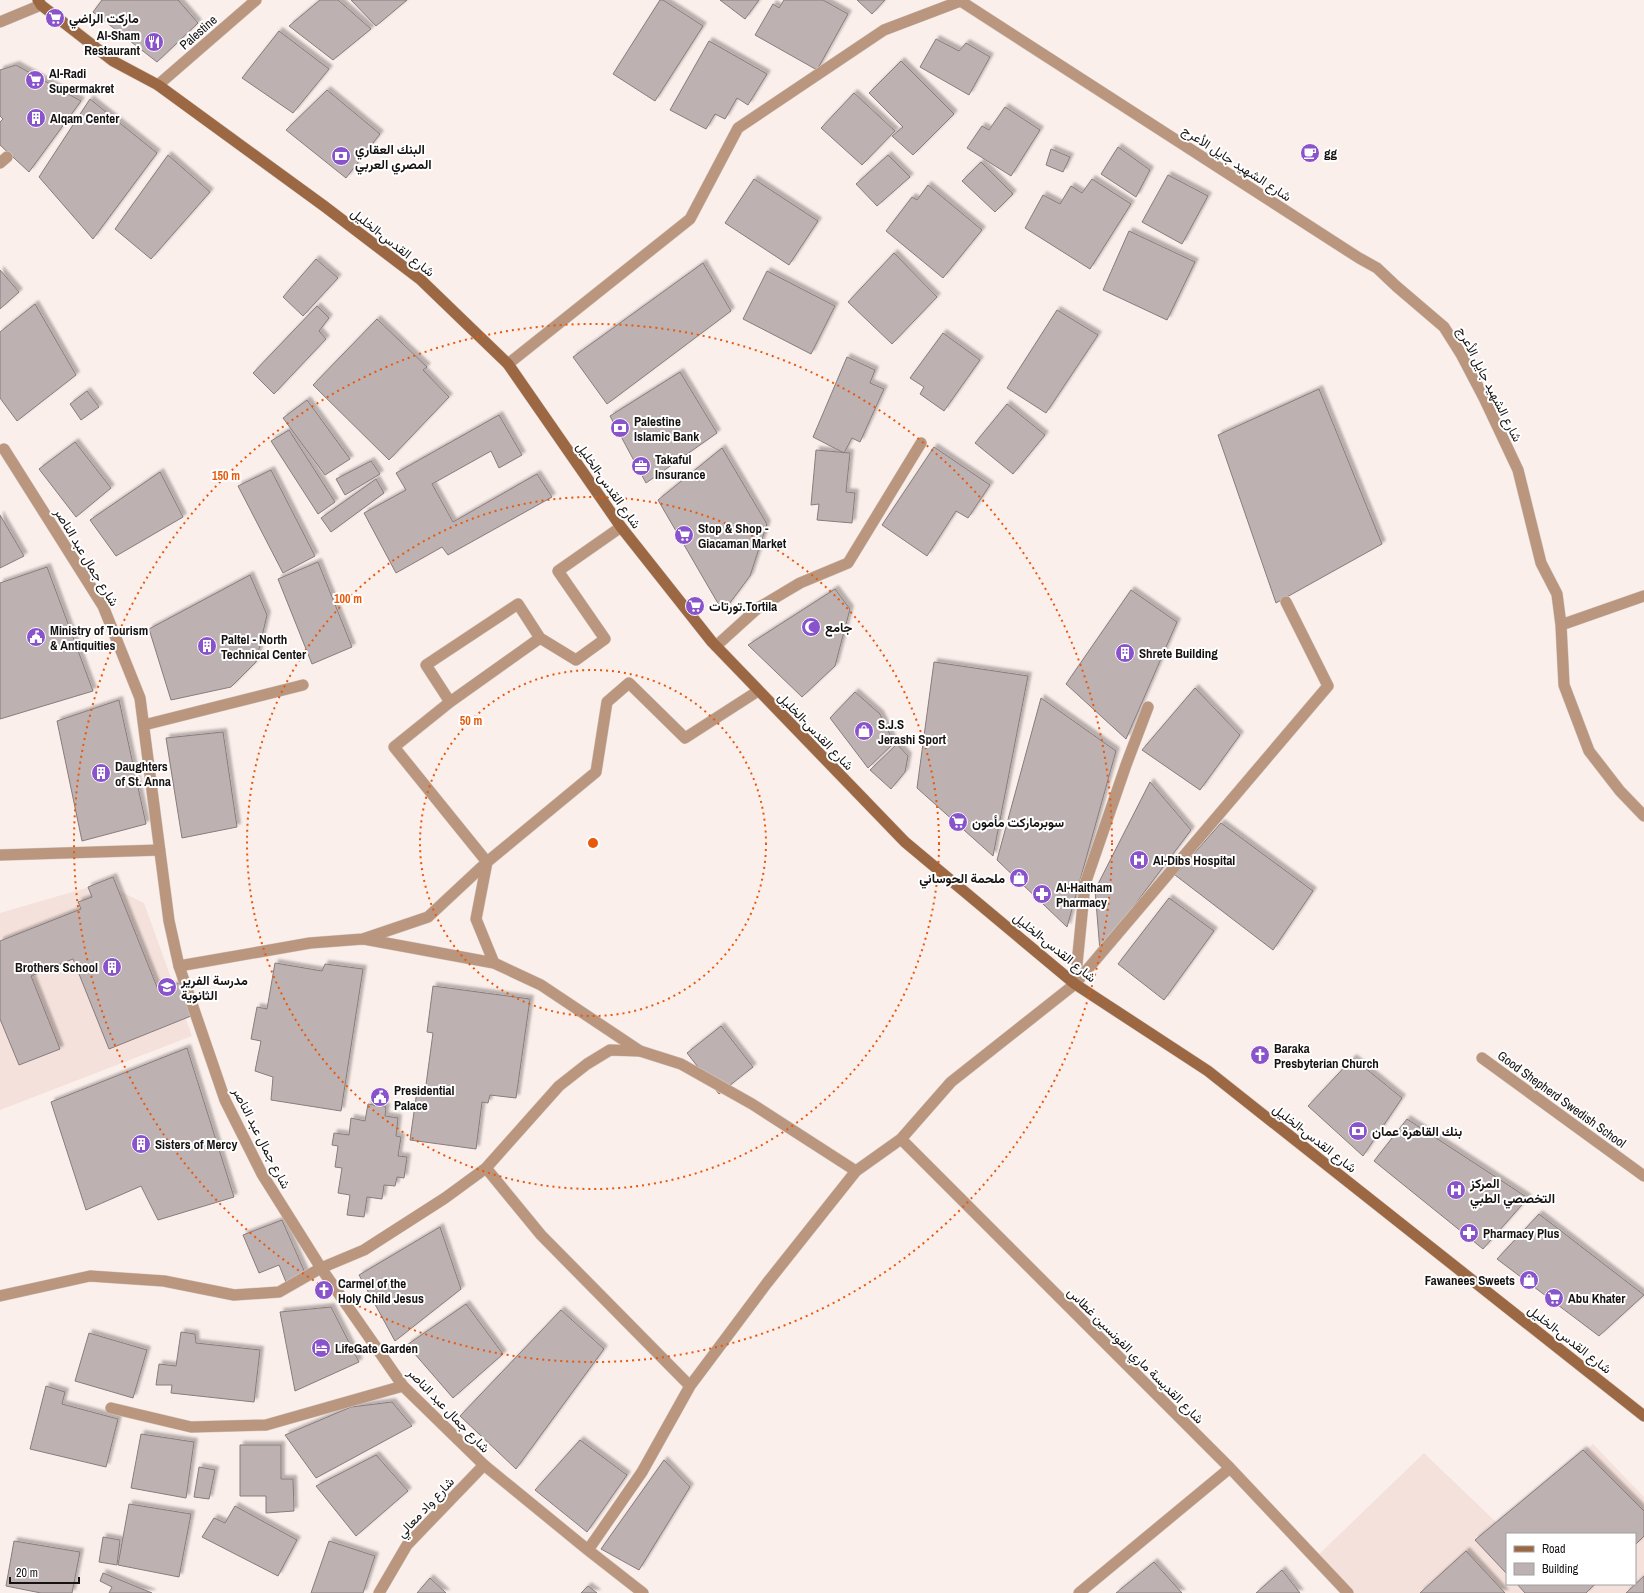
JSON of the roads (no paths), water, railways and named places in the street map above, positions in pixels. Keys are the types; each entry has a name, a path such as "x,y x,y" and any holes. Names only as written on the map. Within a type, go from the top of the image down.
{"main road":[{"name":"شارع القدس-الخليل","path":"39,2 113,61 158,85 324,206 421,280 508,364 621,527 716,646 905,842 1075,984 1208,1071 1644,1416"}],"street":[{"name":"Palestine","path":"158,85 256,0"},
{"path":"508,364 690,219 738,128 884,30 961,1"},
{"name":"شارع الشهيد جايل الأعرج","path":"961,1 1359,258 1378,268 1396,286 1444,327 1461,354 1484,398 1518,470 1541,562 1557,594 1561,625 1564,685 1589,751 1620,791 1644,816"},
{"path":"0,22 39,2"},
{"path":"716,646 758,608 800,583 848,563 921,443"},
{"name":"شارع جمال عبد الناصر","path":"1,448 103,606 140,698 169,921 179,966 225,1100 262,1174 321,1268 403,1386 484,1465 643,1593"},
{"path":"450,702 426,665 518,604 540,638 576,660 605,639 558,571 621,527"},
{"path":"1561,625 1644,596"},
{"path":"588,1550 642,1472 690,1386 767,1284 856,1171 901,1139 951,1082 1075,984 1328,686 1286,602"},
{"path":"494,963 476,919 487,862 394,747 450,702 540,638"},
{"path":"179,966 310,943 363,939 428,917 487,862 596,772 607,702 629,683 684,738 758,691"},
{"path":"144,725 303,685"},
{"path":"1075,984 1085,884 1126,765 1148,707"},
{"path":"0,855 160,850"},
{"path":"363,939 494,963 541,985 640,1051"},
{"path":"0,1296 90,1276 164,1281 234,1295 279,1292 321,1268 364,1250 445,1198 486,1168 559,1086 587,1064 610,1050 640,1051 681,1064 752,1104 856,1171"},
{"name":"Good Shepherd Swedish School","path":"1482,1058 1644,1176"},
{"name":"شارع القديسة ماري الفونسين غطاس","path":"901,1139 1230,1468 1348,1593"},
{"path":"486,1168 541,1234 690,1386"},
{"path":"111,1408 190,1427 266,1425 403,1386"},
{"name":"شارع واد معالي","path":"379,1593 407,1545 484,1465"},
{"path":"1079,1593 1230,1468"}],"place":[{"name":"ماركت الراضي","path":"55,18"},
{"name":"Al-Sham Restaurant","path":"154,42"},
{"name":"Al-Radi Supermakret","path":"35,80"},
{"name":"Alqam Center","path":"36,118"},
{"name":"gg","path":"1310,153"},
{"name":"البنك العقاري المصري العربي","path":"341,156"},
{"name":"Palestine Islamic Bank","path":"620,428"},
{"name":"Takaful Insurance","path":"641,466"},
{"name":"Stop & Shop - Giacaman Market","path":"684,535"},
{"name":"تورتات.Tortila","path":"695,606"},
{"name":"جامع","path":"811,627"},
{"name":"Ministry of Tourism & Antiquities","path":"36,637"},
{"name":"Paltel - North Technical Center","path":"207,646"},
{"name":"Shrete Building","path":"1125,653"},
{"name":"S.J.S Jerashi Sport","path":"864,731"},
{"name":"Daughters of St. Anna","path":"101,773"},
{"name":"سوبرماركت مأمون","path":"958,822"},
{"name":"Al-Dibs Hospital","path":"1139,860"},
{"name":"ملحمة الحوساني","path":"1019,878"},
{"name":"Al-Haitham Pharmacy","path":"1042,894"},
{"name":"Brothers School","path":"112,967"},
{"name":"مدرسة الفرير الثانوية","path":"167,987"},
{"name":"Baraka Presbyterian Church","path":"1260,1055"},
{"name":"Presidential Palace","path":"380,1097"},
{"name":"بنك القاهرة عمان","path":"1358,1131"},
{"name":"Sisters of Mercy","path":"141,1144"},
{"name":"المركز التخصصي الطبي","path":"1456,1190"},
{"name":"Pharmacy Plus","path":"1469,1233"},
{"name":"Fawanees Sweets","path":"1529,1280"},
{"name":"Carmel of the Holy Child Jesus","path":"324,1290"},
{"name":"Abu Khater","path":"1554,1298"},
{"name":"LifeGate Garden","path":"321,1348"}]}
